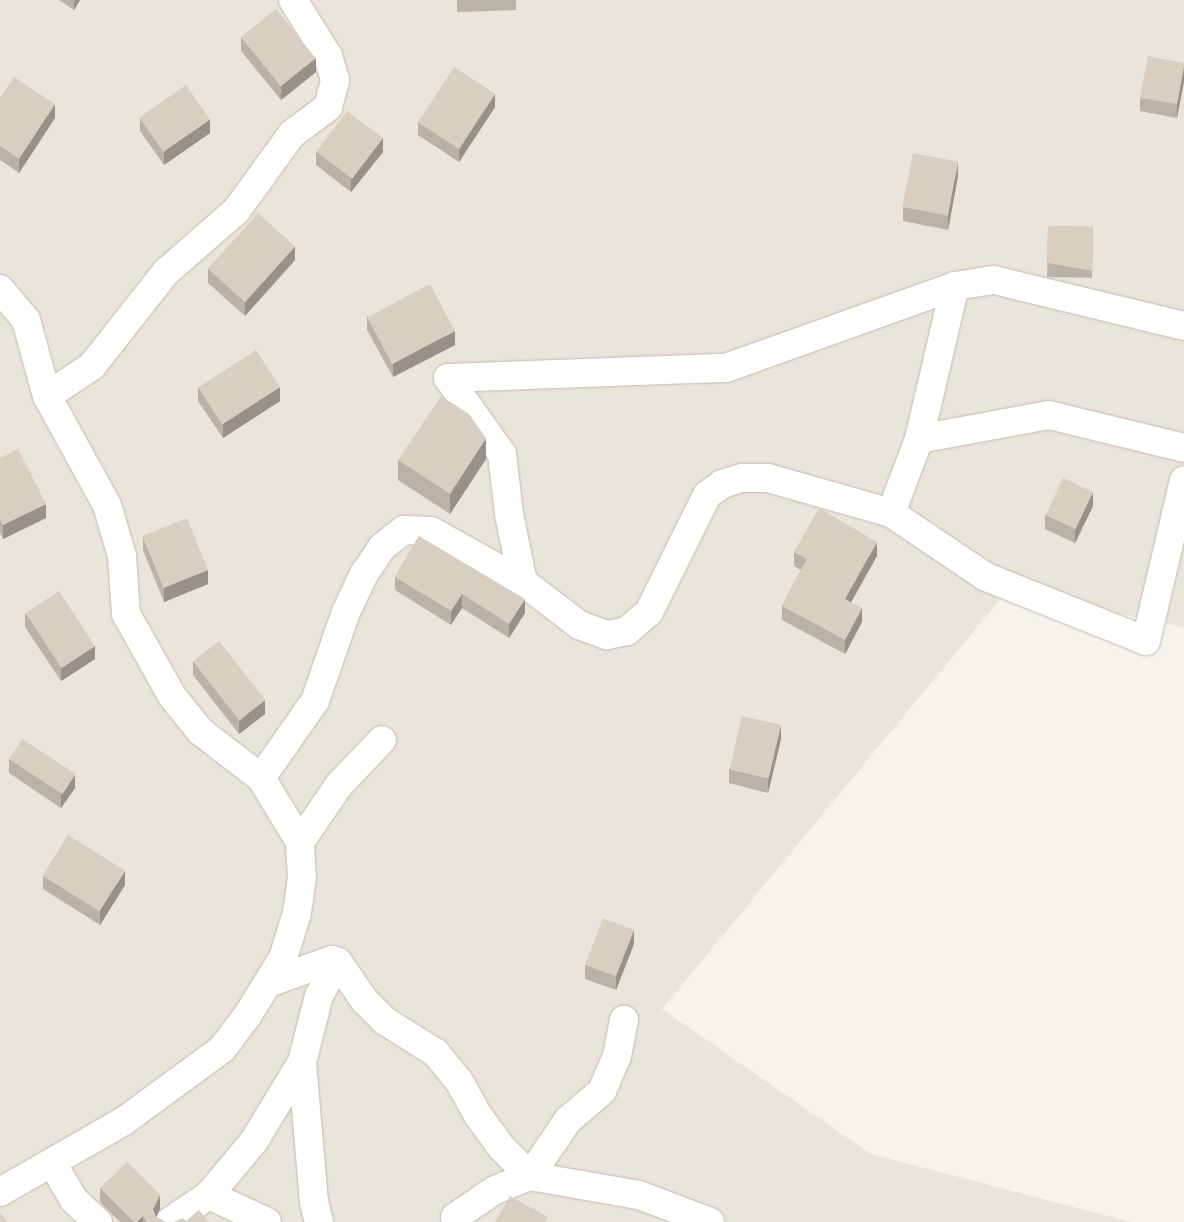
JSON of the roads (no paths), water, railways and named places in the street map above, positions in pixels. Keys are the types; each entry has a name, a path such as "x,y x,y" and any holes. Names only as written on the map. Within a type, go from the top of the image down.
{"street":[{"path":"47,396 92,366 166,272 236,211 292,134 328,107 335,80 328,56 293,0"},
{"path":"523,582 509,514 502,454 448,378 726,368 955,286 994,280 1184,326"},
{"path":"891,513 919,439 955,286"},
{"path":"0,289 26,320 47,396 106,505 122,556 126,614 150,662 172,696 200,731 260,778 300,842 302,877 297,913 283,958 268,984 222,1049 124,1121 0,1192"},
{"path":"919,439 1049,415 1184,448"},
{"path":"260,778 315,701 346,612 364,574 382,547 404,530 431,532 523,582 579,625 607,635 627,631 649,612 707,495 722,484 742,478 768,478 891,513 986,577 1146,641 1184,480"},
{"path":"300,842 339,785 382,740"},
{"path":"268,984 332,960 337,962 364,1000 385,1021 436,1053 459,1081 477,1114 502,1148 530,1176"},
{"path":"169,1222 209,1195 254,1141 302,1062 317,1003 337,962"},
{"path":"530,1176 568,1120 602,1091 617,1056 624,1020"},
{"path":"302,1062 314,1202 320,1222"},
{"path":"52,1162 74,1200 98,1222"},
{"path":"455,1217 496,1190 530,1176 639,1196 710,1222"},
{"path":"209,1195 267,1222"}]}
